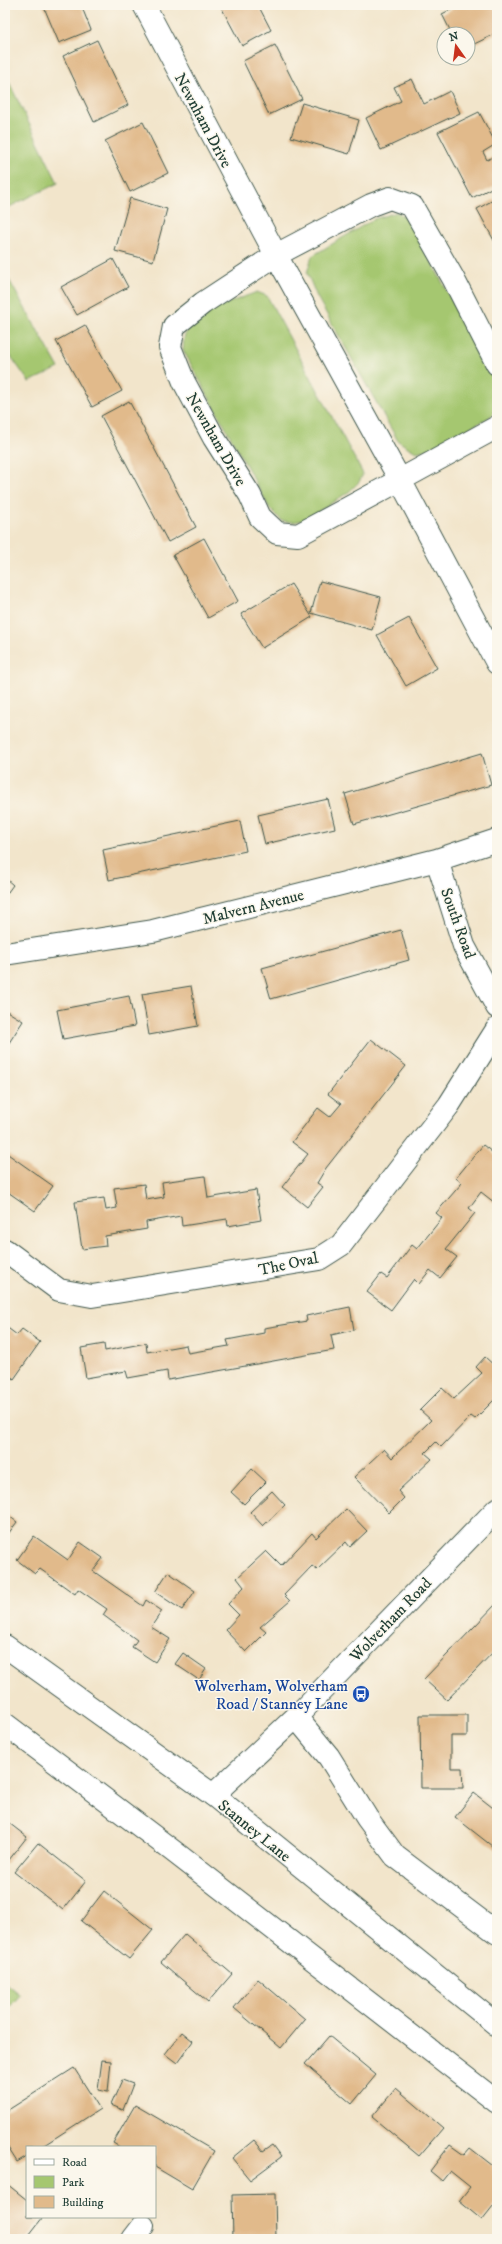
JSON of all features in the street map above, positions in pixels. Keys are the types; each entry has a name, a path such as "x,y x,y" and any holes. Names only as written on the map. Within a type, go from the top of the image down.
{"street":[{"name":"Newnham Drive","path":"144,5 276,255 400,480 497,663"},
{"name":"Newnham Drive","path":"497,364 453,278 412,206 390,198 276,255 204,303 174,326 170,347 184,382 214,438 250,495 260,517 277,533 298,535 497,427"},
{"name":"Malvern Avenue","path":"5,954 154,931 437,860 497,840"},
{"name":"South Road","path":"437,860 464,946 497,1007"},
{"name":"The Oval","path":"5,1250 59,1290 92,1296 319,1258 341,1245 449,1105 497,1029"},
{"name":"Wolverham Road","path":"213,1795 296,1717 497,1509"},
{"name":"Stanney Lane","path":"5,1646 213,1795 497,2025"},
{"path":"296,1717 329,1757 367,1818 395,1856 497,1933"},
{"path":"5,1724 173,1851 497,2102"}],"green space":[{"path":"5,74 58,183 5,209"},
{"path":"397,212 407,219 416,232 497,387 497,410 490,417 431,449 416,452 398,441 317,297 307,273 312,256 374,219"},
{"path":"5,273 59,368 29,382 5,348"},
{"path":"257,292 267,296 363,474 359,482 350,491 307,519 294,522 282,521 270,509 183,350 185,335 197,320 216,308"},
{"path":"5,1983 20,1995 5,2012"}],"building":[{"path":"43,5 81,5 91,30 59,43"},
{"path":"220,5 258,5 271,30 242,46"},
{"path":"460,5 493,5 497,14 497,33 476,43 476,26 448,26 442,14"},
{"path":"97,40 128,105 94,122 63,56"},
{"path":"275,45 302,99 269,115 243,61"},
{"path":"412,79 424,104 450,91 460,113 381,150 366,118 401,101 394,87"},
{"path":"302,103 359,120 349,154 291,137"},
{"path":"479,112 496,144 483,152 487,160 497,155 497,185 472,198 438,132"},
{"path":"143,122 168,173 130,192 105,141"},
{"path":"130,198 167,209 153,261 115,251"},
{"path":"497,198 497,246 477,209"},
{"path":"113,259 128,287 77,315 61,287"},
{"path":"85,325 122,391 92,407 56,341"},
{"path":"129,401 196,527 168,542 101,416"},
{"path":"204,538 238,601 208,618 173,555"},
{"path":"320,581 381,597 372,630 311,613"},
{"path":"291,584 312,617 262,648 241,614"},
{"path":"409,618 437,668 406,686 377,635"},
{"path":"482,753 491,785 354,824 345,794"},
{"path":"328,799 335,828 265,844 258,815"},
{"path":"240,821 246,851 109,880 103,850"},
{"path":"5,878 13,885 5,896"},
{"path":"401,930 409,960 271,999 262,968"},
{"path":"191,986 198,1026 149,1035 142,994"},
{"path":"129,996 135,1026 63,1039 57,1010"},
{"path":"5,1010 23,1021 5,1049"},
{"path":"371,1039 406,1066 326,1168 317,1183 323,1187 307,1207 282,1187 308,1154 292,1142 318,1108 330,1117 341,1104 328,1094"},
{"path":"483,1145 497,1156 497,1201 495,1203 481,1192 469,1208 475,1213 446,1249 457,1257 440,1278 430,1270 419,1284 414,1279 391,1310 367,1292 381,1274 387,1278 412,1245 417,1249 442,1218 436,1213 462,1183 456,1178"},
{"path":"5,1152 53,1186 35,1211 5,1190"},
{"path":"205,1176 208,1198 256,1190 261,1220 228,1226 227,1219 182,1226 181,1216 146,1222 147,1229 105,1236 106,1246 82,1249 75,1202 104,1198 106,1210 117,1208 114,1188 144,1184 146,1200 164,1197 162,1182"},
{"path":"350,1307 354,1330 331,1335 334,1350 168,1380 167,1371 128,1378 126,1371 86,1378 81,1348 104,1344 105,1351 146,1343 147,1352 186,1345 188,1353 229,1346 227,1340 264,1333 264,1328 307,1321 306,1316"},
{"path":"5,1326 17,1335 22,1329 40,1342 14,1379 5,1372"},
{"path":"485,1357 497,1368 497,1397 475,1419 471,1416 441,1447 436,1442 425,1453 432,1459 398,1491 404,1498 389,1513 354,1477 384,1449 392,1458 431,1420 420,1410 442,1388 454,1399 482,1373 476,1367"},
{"path":"252,1469 266,1482 244,1504 231,1492"},
{"path":"272,1491 285,1505 263,1526 250,1512"},
{"path":"346,1509 367,1531 350,1547 346,1542 317,1570 312,1566 284,1595 290,1601 260,1627 266,1632 246,1652 225,1630 239,1615 228,1604 244,1587 237,1578 266,1551 281,1566 312,1533 316,1538"},
{"path":"5,1513 17,1522 5,1538"},
{"path":"34,1536 68,1560 80,1542 103,1558 93,1571 143,1606 146,1600 162,1611 151,1627 170,1639 155,1662 132,1647 137,1640 103,1615 107,1609 78,1589 75,1594 40,1569 35,1574 17,1560"},
{"path":"168,1572 195,1591 182,1610 155,1592"},
{"path":"497,1603 497,1648 447,1700 424,1679"},
{"path":"183,1653 206,1669 199,1680 175,1664"},
{"path":"420,1715 467,1715 467,1736 451,1736 451,1768 462,1768 463,1788 421,1788"},
{"path":"474,1793 497,1811 497,1850 455,1817"},
{"path":"5,1820 27,1837 5,1865"},
{"path":"38,1843 86,1881 63,1910 14,1872"},
{"path":"104,1891 153,1930 129,1959 81,1921"},
{"path":"185,1934 232,1974 208,2002 161,1962"},
{"path":"258,1979 305,2019 281,2048 234,2008"},
{"path":"182,2032 193,2041 177,2063 165,2054"},
{"path":"329,2036 376,2075 352,2104 305,2064"},
{"path":"102,2060 111,2061 108,2092 98,2090"},
{"path":"74,2068 100,2109 43,2146 26,2146 26,2157 17,2162 5,2143 5,2112"},
{"path":"122,2080 133,2084 123,2110 111,2105"},
{"path":"396,2088 443,2128 419,2156 372,2117"},
{"path":"135,2105 214,2151 192,2189 156,2168 156,2146 118,2146 113,2143"},
{"path":"254,2140 263,2151 272,2145 281,2157 250,2180 232,2158"},
{"path":"450,2145 464,2155 470,2148 497,2169 497,2201 482,2220 459,2201 470,2187 450,2171 442,2181 430,2171"},
{"path":"7,2184 26,2199 26,2218 42,2218 26,2239 5,2239 5,2187"},
{"path":"275,2194 276,2239 233,2239 232,2195"}],"place":[{"name":"Wolverham, Wolverham Road / Stanney Lane","path":"361,1694"}]}
